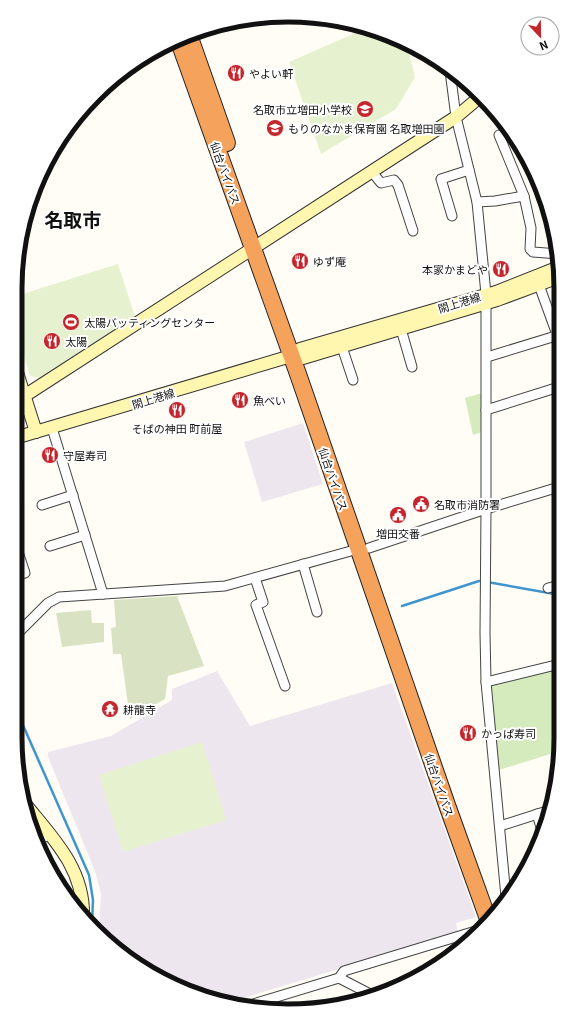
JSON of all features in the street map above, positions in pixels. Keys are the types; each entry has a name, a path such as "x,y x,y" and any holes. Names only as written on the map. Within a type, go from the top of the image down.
{"highway":[{"name":"仙台バイパス","path":"191,40 257,246"},
{"name":"仙台バイパス","path":"180,45 298,355 447,805 486,915"},
{"name":"仙台バイパス","path":"363,548 493,907"}],"main road":[{"path":"22,398 372,172 456,117 476,100"},
{"name":"閖上港線","path":"298,355 342,347 401,329 487,299 519,283 553,269"},
{"name":"閖上港線","path":"22,436 539,285 553,279"},
{"path":"22,403 36,432"},
{"path":"33,813 66,854 72,866 81,893 82,906"}],"street":[{"path":"451,78 456,117 477,202 487,299 486,682 505,891"},
{"path":"499,136 524,196 531,228 530,249 533,252 552,253"},
{"path":"452,216 441,178 469,170"},
{"path":"372,172 381,183 394,180 398,185 413,232"},
{"path":"477,202 495,201 524,196"},
{"path":"539,285 554,326"},
{"path":"401,329 412,367"},
{"path":"487,357 554,338"},
{"path":"342,347 353,380"},
{"path":"486,410 554,389"},
{"path":"52,428 103,594"},
{"path":"22,629 48,603 60,597 225,586 363,548 554,488"},
{"path":"42,505 73,495"},
{"path":"50,546 85,535"},
{"path":"22,564 25,573 22,574"},
{"path":"303,564 317,612"},
{"path":"255,578 263,602 256,605 285,686"},
{"path":"548,588 554,586"},
{"path":"486,682 554,665"},
{"path":"500,826 544,812"},
{"path":"537,814 540,824"},
{"path":"41,838 50,834"},
{"path":"259,1002 339,978 344,971 468,933"},
{"path":"339,978 367,992"}],"shaded area":[{"path":"303,423 323,484 262,502 244,442"},
{"path":"217,671 250,726 392,683 476,917 456,923 458,933 239,999 202,990 170,977 126,949 99,925 101,894 95,871 48,757 48,752 111,736 172,700 172,689"}],"green space":[{"path":"352,30 374,36 409,51 415,77 396,109 321,154 289,62 353,34"},
{"name":"太陽バッティングセンター","path":"118,264 135,317 39,378 30,376 22,349 22,294"},
{"path":"482,393 482,432 473,435 465,398"},
{"path":"177,596 204,666 168,676 165,699 130,719 121,654 113,654 111,628 116,627 114,600"},
{"path":"91,610 92,623 104,623 104,642 62,647 56,613"},
{"path":"554,670 553,753 499,770 489,683"},
{"path":"202,742 226,820 123,852 99,775"}],"waterway":[{"path":"402,606 479,581"},
{"path":"487,582 554,594"},
{"path":"22,723 89,875 93,900 92,918"}],"place":[{"name":"やよい軒","path":"236,73"},
{"name":"名取市立増田小学校","path":"365,109"},
{"name":"もりのなかま保育園 名取増田園","path":"275,128"},
{"name":"ゆず庵","path":"300,261"},
{"name":"本家かまどや","path":"501,269"},
{"name":"太陽バッティングセンター","path":"71,322"},
{"name":"太陽","path":"52,341"},
{"name":"魚べい","path":"240,400"},
{"name":"そばの神田 町前屋","path":"177,410"},
{"name":"守屋寿司","path":"50,455"},
{"name":"名取市消防署","path":"421,504"},
{"name":"増田交番","path":"398,515"},
{"name":"耕龍寺","path":"110,709"},
{"name":"かっぱ寿司","path":"468,733"}],"district":[{"name":"名取市","path":"73,218"}]}
